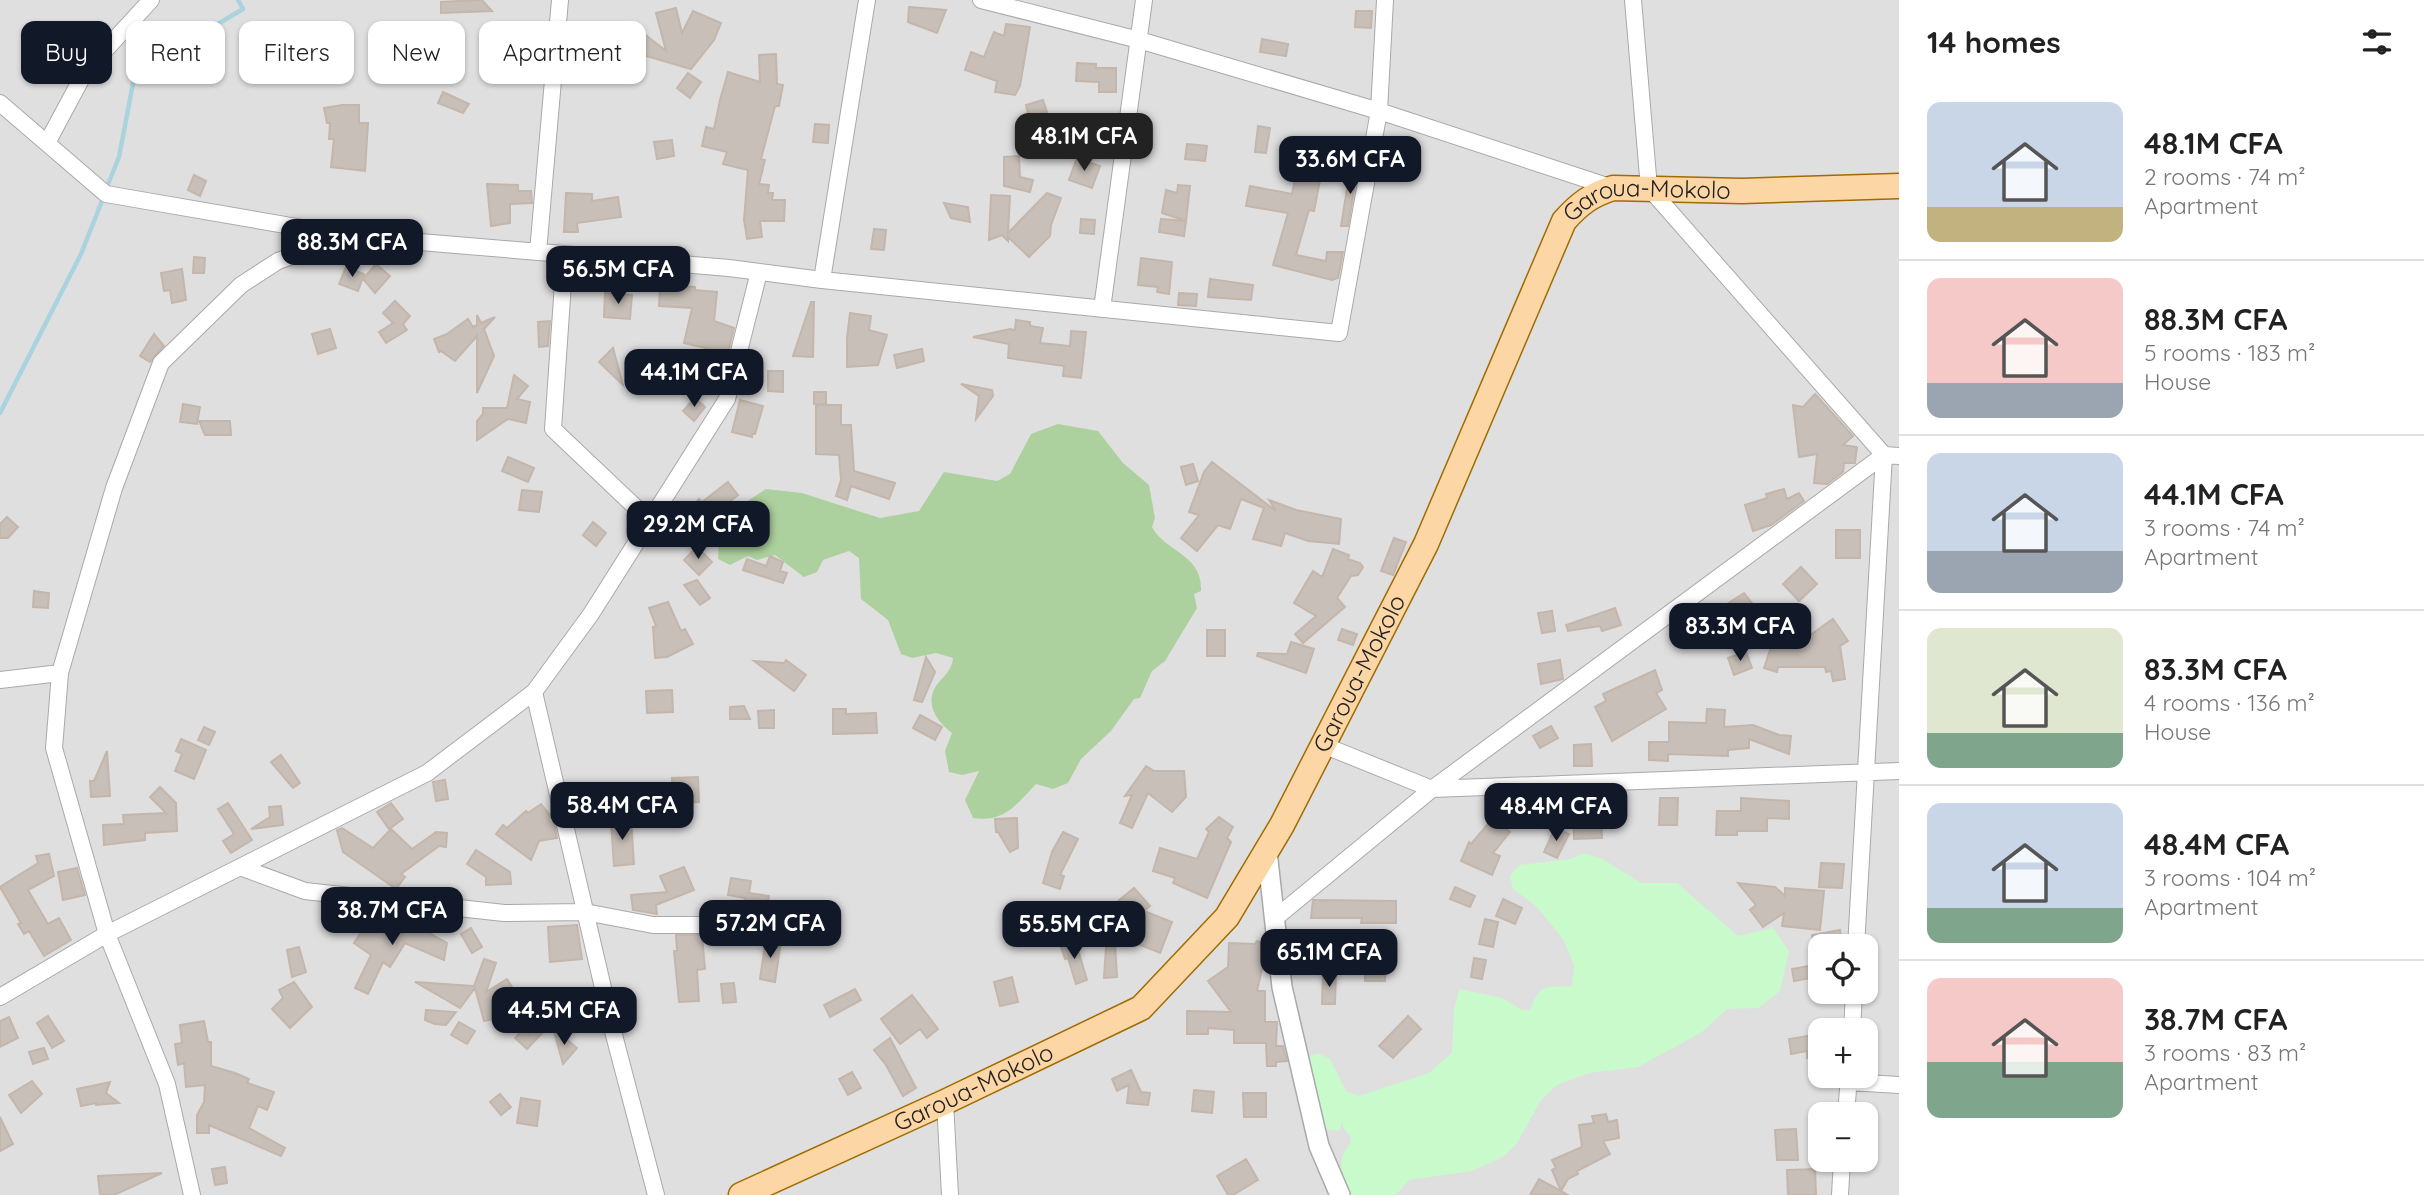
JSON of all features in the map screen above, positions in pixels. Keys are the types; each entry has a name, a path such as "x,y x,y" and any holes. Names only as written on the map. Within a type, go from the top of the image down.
{"main road":[{"name":"Garoua-Mokolo","path":"741,1195 945,1102 1141,1008 1227,917 1323,745 1426,544 1564,221 1578,204 1593,194 1613,188 1742,191 1899,186"}],"street":[{"path":"47,143 85,72 151,0"},
{"path":"538,252 560,0"},
{"path":"821,280 867,0"},
{"path":"981,0 1139,40 1379,111 1613,188"},
{"path":"1102,309 1144,0"},
{"path":"0,103 106,194 349,236 759,272 1339,333 1379,111 1385,0"},
{"path":"1633,0 1649,188 1891,456 1858,934"},
{"path":"192,1195 167,1083 107,934 54,748 60,673 114,488 161,363 241,285 278,261 349,236"},
{"path":"565,254 553,429 650,521"},
{"path":"0,997 107,934 427,773 534,692 591,614 727,399 759,272"},
{"path":"1274,919 1432,789 1891,456"},
{"path":"0,680 60,673"},
{"path":"534,692 614,1035 656,1195"},
{"path":"1323,745 1432,789 1899,771"},
{"path":"1266,851 1282,987 1319,1146 1340,1195"},
{"path":"240,867 305,891 504,913 585,912 653,925 706,925"},
{"path":"1878,1082 1899,1085"},
{"path":"945,1102 950,1195"},
{"path":"1840,1195 1841,1172"}],"shaded area":[{"path":"0,0 1899,0 1899,1195 0,1195"}],"green space":[{"path":"1058,424 1098,431 1123,463 1149,485 1155,518 1152,527 1158,536 1190,561 1200,579 1201,591 1194,594 1197,608 1165,661 1152,671 1140,698 1134,699 1111,731 1081,759 1068,783 1053,789 1036,784 1002,815 984,819 973,818 965,800 979,771 962,775 949,772 945,751 952,733 934,712 931,700 953,658 936,653 912,658 901,654 888,620 861,599 859,558 849,551 823,560 817,572 804,577 775,555 757,560 748,556 730,565 718,559 719,539 734,522 743,504 766,489 802,493 880,518 919,511 944,472 997,481 1010,474 1031,434"},
{"path":"1585,853 1604,860 1641,883 1677,883 1738,936 1773,928 1789,951 1780,991 1758,1008 1727,1009 1702,1032 1638,1067 1589,1073 1557,1085 1541,1100 1517,1143 1503,1157 1472,1171 1409,1180 1396,1195 1350,1195 1341,1163 1351,1137 1343,1127 1343,1122 1339,1131 1325,1129 1318,1095 1308,1076 1311,1056 1318,1053 1330,1059 1346,1091 1359,1096 1429,1073 1452,1053 1454,1008 1460,989 1502,998 1522,1010 1530,1010 1537,995 1545,988 1572,986 1574,965 1563,939 1536,906 1513,889 1510,876 1519,865 1570,859"}],"building":[{"path":"482,0 492,11 441,13 441,2"},
{"path":"909,7 946,10 937,33 908,22"},
{"path":"676,8 682,33 693,11 721,23 714,40 691,69 646,56 646,35 666,51 656,13"},
{"path":"1356,11 1372,11 1371,28 1355,27"},
{"path":"1006,24 1030,27 1020,86 1015,95 995,92 997,81 965,70 971,52 984,57 994,32 1004,36"},
{"path":"1262,39 1288,44 1286,56 1260,52"},
{"path":"776,54 777,84 783,85 779,106 775,106 761,159 765,160 759,184 769,185 768,193 773,193 772,200 785,200 784,221 760,221 762,237 747,239 744,220 748,170 723,164 727,152 702,146 706,127 714,129 728,72 760,82 759,55"},
{"path":"1077,63 1096,64 1096,68 1116,68 1116,92 1099,92 1099,82 1076,81"},
{"path":"688,73 701,82 690,98 677,88"},
{"path":"443,92 469,104 463,113 438,103"},
{"path":"1043,100 1047,112 1029,117 1026,105"},
{"path":"359,105 359,123 368,123 365,171 331,167 334,139 329,139 330,123 327,123 324,108"},
{"path":"815,124 829,125 828,143 813,142"},
{"path":"1258,126 1270,128 1266,153 1255,152"},
{"path":"672,140 674,156 657,159 654,142"},
{"path":"1297,143 1313,146 1310,160 1307,160 1329,164 1326,177 1321,175 1314,211 1309,210 1296,255 1326,261 1327,252 1343,252 1338,278 1332,280 1273,265 1288,213 1246,206 1250,186 1292,194 1299,158 1294,157"},
{"path":"1187,144 1207,146 1205,161 1185,159"},
{"path":"1019,156 1020,177 1033,180 1030,192 1004,186 1004,157"},
{"path":"1077,158 1100,166 1092,188 1069,180"},
{"path":"1351,165 1358,166 1348,226 1341,226"},
{"path":"194,175 206,181 200,196 188,190"},
{"path":"487,184 518,185 518,191 531,191 532,203 510,204 510,223 491,226"},
{"path":"1178,185 1190,186 1186,221 1162,213 1166,190 1177,193"},
{"path":"566,193 592,194 592,201 618,197 621,217 577,223 578,232 564,232"},
{"path":"1047,193 1061,198 1050,236 1029,257 1008,237 1008,241 1002,235 989,240 991,195 1010,196 1008,233"},
{"path":"944,203 968,207 970,222 951,218"},
{"path":"1081,219 1095,220 1094,234 1080,233"},
{"path":"1161,219 1186,221 1184,236 1159,232"},
{"path":"874,229 886,230 884,250 871,249"},
{"path":"194,257 205,258 204,273 193,273"},
{"path":"1141,258 1172,262 1169,294 1157,292 1158,287 1138,285"},
{"path":"376,264 390,276 375,293 363,279"},
{"path":"346,267 364,274 358,291 339,284"},
{"path":"182,269 186,300 172,303 170,290 164,291 161,273"},
{"path":"1210,279 1253,285 1251,300 1208,297"},
{"path":"678,286 717,292 714,321 734,328 722,375 709,371 714,350 684,343 692,308 659,306 660,289 678,290"},
{"path":"605,293 632,295 630,319 604,317"},
{"path":"1179,293 1197,294 1196,306 1178,305"},
{"path":"395,301 410,316 403,324 407,330 386,343 379,332 393,323 383,313"},
{"path":"811,302 814,302 813,357 793,356"},
{"path":"850,313 871,316 869,330 887,335 878,365 847,367"},
{"path":"477,315 481,323 495,317 484,329 494,356 477,393 477,336 455,361 439,352 434,339 447,334 468,319 473,327 477,325"},
{"path":"1016,320 1043,328 1040,343 1070,346 1071,331 1086,332 1081,378 1063,376 1064,366 1008,358 1009,344 973,337 1015,330"},
{"path":"550,321 548,346 539,347 538,322"},
{"path":"330,329 336,348 318,354 312,334"},
{"path":"154,334 164,346 150,362 140,356"},
{"path":"613,348 623,385 599,362"},
{"path":"922,349 924,361 897,368 894,355"},
{"path":"768,371 783,371 783,392 768,391"},
{"path":"514,375 528,386 517,399 530,402 526,423 508,419 477,440 477,421 483,414 483,408 507,408"},
{"path":"961,384 992,390 993,396 976,419 979,396"},
{"path":"814,392 826,392 826,404 814,404"},
{"path":"1815,394 1853,436 1843,445 1857,447 1855,463 1844,463 1843,472 1827,484 1814,483 1817,454 1799,457 1793,405 1803,407"},
{"path":"695,398 705,407 694,421 683,411"},
{"path":"740,400 763,406 752,437 732,432"},
{"path":"183,404 200,407 197,424 180,422"},
{"path":"816,405 841,405 841,425 851,425 854,471 895,483 889,499 851,486 847,500 836,496 841,480 839,455 816,454"},
{"path":"199,421 230,421 231,435 205,435"},
{"path":"508,457 534,468 528,482 502,471"},
{"path":"1212,462 1276,511 1269,500 1296,510 1341,519 1339,544 1308,541 1285,533 1281,546 1253,539 1264,508 1241,499 1230,529 1218,525 1197,551 1181,538 1199,515 1189,512 1204,472"},
{"path":"1193,464 1198,481 1186,485 1181,467"},
{"path":"728,482 738,495 715,513 720,518 695,546 674,527 699,499 702,502"},
{"path":"1784,489 1787,499 1799,493 1804,501 1771,525 1753,531 1745,505 1767,498 1766,494"},
{"path":"522,490 542,492 539,512 519,510"},
{"path":"7,517 18,527 8,538 0,538 0,524"},
{"path":"593,522 606,533 596,546 583,535"},
{"path":"1836,530 1860,530 1860,558 1836,558"},
{"path":"1394,538 1406,542 1393,575 1381,571"},
{"path":"697,547 712,562 699,575 684,560"},
{"path":"1333,549 1349,555 1348,559 1360,563 1363,567 1358,575 1351,576 1337,598 1345,607 1303,643 1295,634 1316,616 1294,603 1313,571 1322,577"},
{"path":"770,556 783,562 780,571 787,573 783,583 743,570 747,559 766,566"},
{"path":"1801,567 1817,584 1799,601 1783,584"},
{"path":"697,580 710,598 700,605 684,585"},
{"path":"34,591 49,593 48,608 33,607"},
{"path":"1744,593 1752,603 1730,620 1721,608"},
{"path":"668,602 681,631 685,629 693,644 667,657 655,658 653,627 656,626 649,608"},
{"path":"1615,608 1621,625 1602,631 1600,626 1568,631 1566,625"},
{"path":"1552,611 1555,631 1542,633 1538,613"},
{"path":"1833,619 1848,641 1840,646 1845,679 1833,681 1831,671 1826,672 1825,667 1778,667 1777,672 1764,668 1774,638 1796,645"},
{"path":"1342,629 1357,634 1353,645 1338,640"},
{"path":"1207,630 1225,630 1225,656 1207,656"},
{"path":"1291,642 1314,649 1306,673 1257,656 1258,653 1287,654"},
{"path":"1746,652 1752,668 1734,675 1728,658"},
{"path":"926,657 935,672 922,702 914,700"},
{"path":"786,660 806,675 794,691 754,661 784,663"},
{"path":"1560,660 1563,679 1541,684 1538,664"},
{"path":"1655,670 1662,690 1656,693 1666,709 1612,741 1595,707 1606,701 1603,694"},
{"path":"672,690 673,712 647,713 646,691"},
{"path":"744,706 750,719 730,719 730,707"},
{"path":"833,709 846,709 846,714 876,713 877,733 833,734"},
{"path":"1707,709 1725,710 1724,727 1753,725 1779,735 1791,736 1789,754 1749,739 1749,748 1728,750 1728,756 1668,754 1668,761 1649,760 1649,742 1669,742 1669,722 1706,723"},
{"path":"774,710 774,728 759,728 758,711"},
{"path":"920,715 942,727 935,740 913,728"},
{"path":"1551,726 1558,738 1540,748 1533,736"},
{"path":"204,727 215,732 209,745 198,740"},
{"path":"181,739 206,750 194,779 175,771 182,754 176,751"},
{"path":"1591,744 1592,766 1574,766 1574,745"},
{"path":"107,751 110,796 91,797 90,781 94,781"},
{"path":"281,755 300,783 293,788 271,762"},
{"path":"1146,766 1154,771 1184,771 1186,797 1172,812 1148,793 1132,828 1120,823 1132,795 1125,796"},
{"path":"698,777 699,802 673,803 672,778"},
{"path":"445,780 448,799 436,801 433,782"},
{"path":"160,787 176,803 177,831 145,833 145,840 104,845 103,825 124,824 123,815 166,813 150,797"},
{"path":"1660,798 1678,798 1677,825 1659,825"},
{"path":"1741,798 1789,801 1789,819 1767,818 1767,831 1737,831 1737,835 1716,835 1717,811 1741,811"},
{"path":"228,803 252,840 231,853 223,841 234,834 218,809"},
{"path":"391,803 403,819 389,829 377,812"},
{"path":"541,804 553,819 557,838 539,841 531,860 496,834 503,825 507,828 526,811 528,813"},
{"path":"281,806 283,825 251,829 270,817 269,807"},
{"path":"1601,812 1602,838 1574,839 1573,813"},
{"path":"1219,817 1233,827 1227,838 1231,842 1207,898 1173,883 1175,878 1153,871 1160,848 1197,859 1209,832 1206,829"},
{"path":"1017,818 1018,848 1010,852 996,832 995,819"},
{"path":"1493,818 1510,832 1493,853 1500,856 1492,875 1461,861 1469,842 1471,844"},
{"path":"631,819 634,864 614,866 611,821"},
{"path":"342,828 373,848 391,829 412,849 436,832 447,833 446,847 439,846 401,874 405,877 396,889 343,852 337,830"},
{"path":"1555,828 1569,834 1557,858 1544,852"},
{"path":"1063,832 1078,839 1060,875 1064,876 1060,889 1043,883 1052,852"},
{"path":"476,850 510,872 511,884 486,885 486,877 467,864"},
{"path":"49,854 54,876 28,890 48,924 59,918 71,940 44,956 29,931 24,934 18,924 21,923 0,887 38,863 36,856"},
{"path":"1821,863 1844,864 1842,888 1819,887"},
{"path":"684,867 694,890 656,905 657,914 633,910 631,895 667,892 660,876"},
{"path":"77,868 85,895 63,900 58,872"},
{"path":"731,878 751,881 749,893 769,896 765,916 743,912 745,898 728,895"},
{"path":"1738,883 1775,887 1785,896 1785,888 1824,891 1820,930 1782,926 1784,913 1763,927 1750,910 1756,905"},
{"path":"1455,887 1475,896 1470,907 1450,899"},
{"path":"1134,888 1150,906 1144,911 1172,922 1160,953 1126,939 1126,944 1115,942 1117,977 1104,978 1108,916 1135,920 1118,901"},
{"path":"1503,899 1522,908 1515,924 1496,916"},
{"path":"1313,900 1396,901 1396,923 1361,923 1362,918 1311,918"},
{"path":"373,915 403,934 410,922 447,943 444,960 405,943 390,967 383,962 368,994 355,988 371,955 354,943"},
{"path":"1485,919 1498,922 1493,947 1479,944"},
{"path":"1090,920 1094,932 1074,940 1069,929"},
{"path":"577,925 582,959 550,962 548,927"},
{"path":"471,928 482,947 472,953 461,934"},
{"path":"1840,930 1841,934 1818,934"},
{"path":"676,935 702,935 705,969 697,970 699,1001 679,1002 674,951 677,951"},
{"path":"766,938 781,941 775,982 760,979"},
{"path":"1075,940 1087,980 1076,984 1068,958 1065,959 1060,944"},
{"path":"1257,941 1265,944 1266,952 1257,991 1265,991 1265,1022 1277,1022 1276,1046 1283,1046 1287,1061 1276,1062 1276,1066 1267,1066 1266,1043 1234,1043 1234,1030 1208,1028 1208,1034 1187,1034 1187,1011 1231,1012 1208,981 1228,967 1229,943 1255,944"},
{"path":"299,947 306,972 292,977 287,950"},
{"path":"1365,955 1386,955 1385,981 1365,981"},
{"path":"1474,958 1486,960 1482,979 1471,977"},
{"path":"484,959 496,963 486,992 507,979 517,995 494,1008 497,1018 484,1021 475,988 460,1008 415,982 474,986"},
{"path":"1808,966 1808,979 1794,981 1792,969"},
{"path":"1323,974 1336,974 1335,1004 1322,1004"},
{"path":"1012,977 1018,1002 1000,1006 994,982"},
{"path":"294,982 312,1007 290,1028 272,1009 283,998 279,990"},
{"path":"734,983 736,1002 723,1003 721,984"},
{"path":"855,989 861,1000 830,1017 824,1005"},
{"path":"912,995 938,1029 927,1038 920,1029 900,1044 881,1019"},
{"path":"426,1010 456,1012 446,1025 425,1020"},
{"path":"48,1016 64,1041 52,1048 37,1023"},
{"path":"1408,1016 1421,1029 1393,1058 1379,1046"},
{"path":"9,1017 18,1038 0,1047 0,1021"},
{"path":"204,1021 208,1042 211,1042 211,1066 235,1073 249,1079 247,1083 274,1092 267,1110 258,1106 249,1128 285,1148 281,1156 209,1125 209,1133 197,1133 197,1115 204,1102 205,1085 186,1087 184,1063 178,1065 175,1044 182,1043 180,1025"},
{"path":"459,1022 475,1031 467,1044 451,1035"},
{"path":"530,1022 535,1022 544,1031 527,1049 515,1038"},
{"path":"553,1028 577,1048 563,1064"},
{"path":"1808,1036 1808,1058 1807,1051 1791,1054 1789,1039"},
{"path":"890,1038 916,1088 903,1096 886,1065 874,1050"},
{"path":"44,1048 48,1059 33,1064 29,1052"},
{"path":"1131,1070 1141,1092 1150,1093 1148,1105 1127,1103 1129,1085 1117,1091 1112,1079"},
{"path":"852,1072 861,1088 848,1095 839,1079"},
{"path":"32,1081 42,1094 21,1113 9,1095"},
{"path":"110,1082 106,1093 119,1103 81,1106 77,1089"},
{"path":"1194,1090 1214,1092 1212,1113 1192,1111"},
{"path":"1243,1093 1266,1093 1266,1117 1244,1117"},
{"path":"500,1094 511,1107 501,1115 490,1102"},
{"path":"521,1098 540,1101 537,1126 517,1123"},
{"path":"1606,1114 1608,1122 1617,1120 1619,1138 1603,1141 1610,1154 1577,1171 1578,1174 1568,1179 1561,1191 1552,1170 1556,1168 1552,1160 1582,1147 1579,1125 1594,1123 1592,1116"},
{"path":"0,1117 13,1144 0,1151"},
{"path":"1796,1129 1798,1160 1777,1160 1775,1130"},
{"path":"1246,1159 1258,1180 1233,1195 1228,1195 1217,1176"},
{"path":"225,1167 227,1183 215,1185 212,1169"},
{"path":"1808,1169 1808,1172 1815,1172 1816,1195 1788,1195 1787,1170"},
{"path":"162,1173 114,1195 100,1195 98,1176"},
{"path":"1539,1179 1568,1195 1530,1195"}],"waterway":[{"path":"107,187 119,157 135,73 243,9 238,0"},
{"path":"0,413 81,254 104,196"}]}
